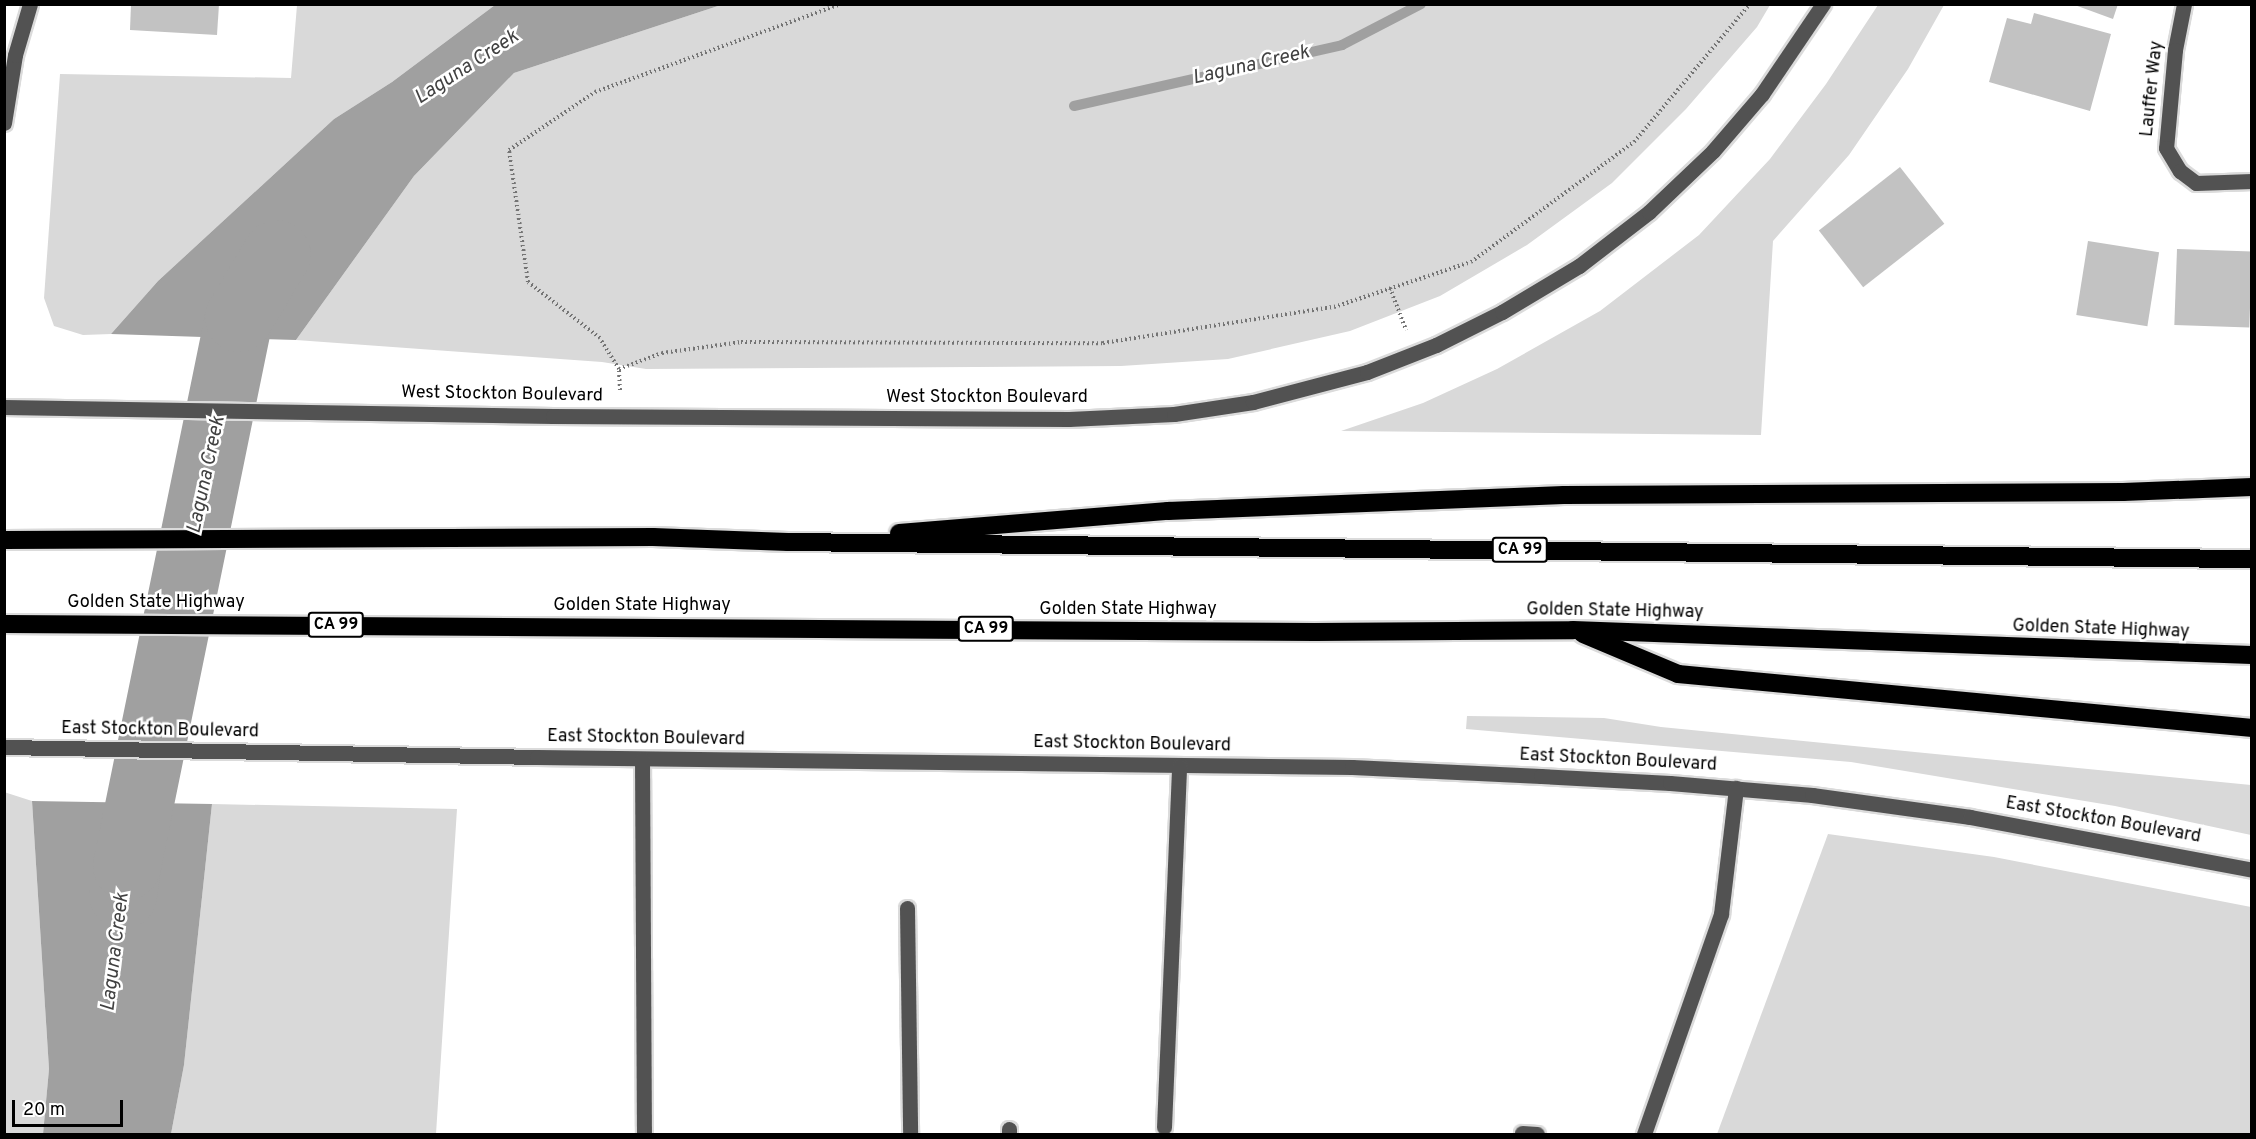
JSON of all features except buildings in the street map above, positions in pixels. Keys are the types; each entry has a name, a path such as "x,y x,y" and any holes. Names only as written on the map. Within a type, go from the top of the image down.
{"highway":[{"path":"788,542 1168,511 1564,495 2123,492 2252,487"},
{"name":"CA 99","path":"9,540 653,537 788,542 2252,559"},
{"name":"Golden State Highway","path":"10,624 1303,632 1573,630 2252,655"},
{"path":"1573,630 1678,674 2252,728"}],"street":[{"path":"4,123 6,95 30,4"},
{"name":"West Stockton Boulevard","path":"4,407 85,406 553,416 1070,419 1174,414 1253,402 1310,389 1366,372 1414,353 1502,312 1579,266 1649,212 1713,151 1762,94 1823,4"},
{"name":"Lauffer Way","path":"2184,4 2175,50 2166,148 2180,171 2196,183 2252,181"},
{"name":"East Stockton Boulevard","path":"4,747 642,759 1352,767 1736,788 1812,795 1970,817 2252,870"},
{"path":"642,759 644,1134"},
{"path":"1164,1127 1179,766"},
{"path":"1644,1134 1721,914 1736,788"},
{"path":"907,908 910,1133"}],"path":[{"path":"620,416 619,369 600,338 528,282 509,150 595,92 841,4"},
{"path":"619,369 662,353 741,342 1103,343 1334,307 1471,262 1634,141 1750,4"},
{"path":"1390,288 1414,353"}],"shaded area":[{"path":"297,5 495,5 392,82 334,119 158,281 111,334 83,335 54,326 44,298 60,74 291,78"},
{"path":"721,5 1770,5 1757,27 1686,109 1612,183 1527,245 1440,296 1350,331 1228,359 1121,366 646,369 602,362 296,340 414,176 514,73"},
{"path":"1878,5 1944,5 1908,69 1849,155 1773,241 1761,435 1341,431 1423,403 1497,369 1600,311 1699,235 1770,159 1826,84"},
{"path":"1467,716 1604,718 1661,727 2251,785 2251,835 2115,806 1851,762 1466,729"},
{"path":"4,792 32,801 49,1069 43,1134 5,1134"},
{"path":"212,804 457,809 436,1134 171,1134 184,1065"},
{"path":"1828,834 1994,857 2251,907 2251,1134 1717,1134"}],"water":[{"path":"495,5 721,5 514,73 414,176 296,340 111,334 158,281 334,119 392,82"},
{"path":"32,801 212,804 184,1065 171,1134 43,1134 49,1069"}],"waterway":[{"name":"Laguna Creek","path":"1074,106 1342,45 1421,4"},
{"name":"Laguna Creek","path":"123,895 239,318 277,254"}]}
